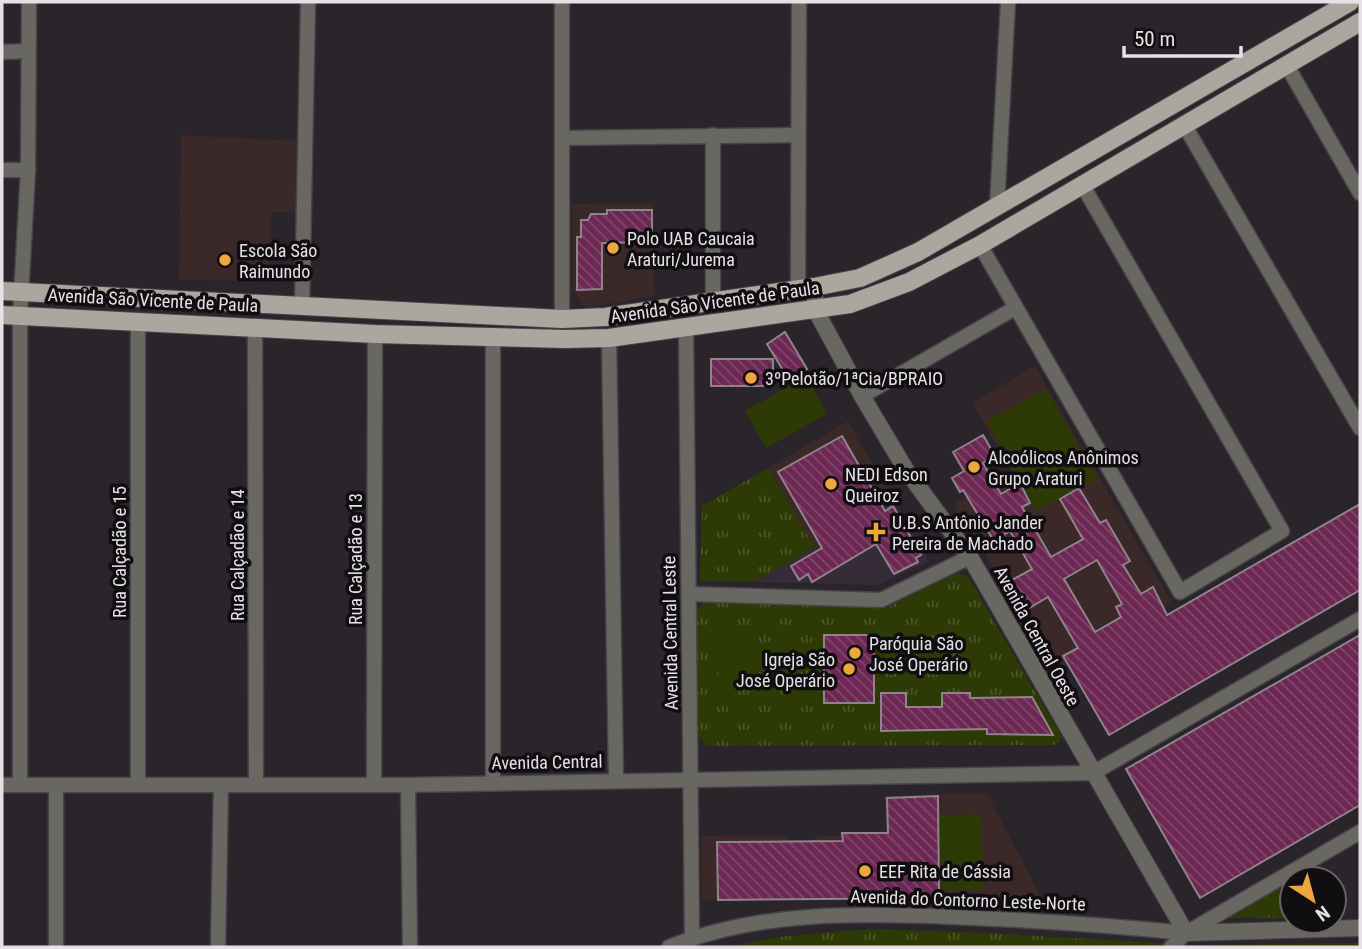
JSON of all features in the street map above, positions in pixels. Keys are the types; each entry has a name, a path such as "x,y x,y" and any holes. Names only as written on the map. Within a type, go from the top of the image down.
{"main road":[{"name":"Avenida São Vicente de Paula","path":"2,291 562,319 605,317 860,278 890,266 997,206 1350,2"},
{"name":"Avenida São Vicente de Paula","path":"11,315 376,334 609,338 816,311 876,296 980,245 1360,22"}],"street":[{"path":"20,785 11,315 21,291 28,170 29,2"},
{"path":"303,306 308,2"},
{"path":"562,2 562,319"},
{"path":"799,2 798,135 806,288"},
{"path":"997,206 1008,2"},
{"path":"2,52 28,51"},
{"path":"1286,65 1360,194"},
{"path":"1185,125 1360,428"},
{"path":"713,135 713,301"},
{"path":"563,138 798,135"},
{"path":"2,170 28,170"},
{"path":"980,245 1180,592 1282,531 1083,186"},
{"name":"Avenida Central Oeste","path":"806,288 862,396 906,470 970,557 1186,933"},
{"path":"862,396 1015,308"},
{"name":"Rua Calçadão e 15","path":"138,320 138,784"},
{"name":"Rua Calçadão e 14","path":"255,326 256,783"},
{"name":"Avenida Central Leste","path":"686,328 692,938"},
{"name":"Rua Calçadão e 13","path":"374,784 376,334"},
{"path":"493,782 494,336"},
{"path":"609,338 616,779"},
{"path":"689,594 881,600 970,557"},
{"path":"1093,773 1360,619"},
{"name":"Avenida Central","path":"2,785 408,785 616,779 1093,773"},
{"path":"218,947 221,785"},
{"path":"408,785 410,947"},
{"path":"56,786 56,947"},
{"path":"1171,947 1186,933 1360,832"},
{"name":"Avenida do Contorno Leste-Norte","path":"669,947 692,938 749,924 865,913 1066,921 1186,933"},
{"path":"1186,933 1360,928"}],"shaded area":[{"path":"181,135 297,141 296,212 271,212 269,281 179,280"},
{"name":"Polo UAB Caucaia Araturi/Jurema","path":"653,203 654,296 584,308 573,290 573,204"},
{"path":"1035,366 1171,601 1163,611 1059,671 1051,669 970,528 956,510 956,503 1012,472 972,403"},
{"name":"NEDI Edson Queiroz","path":"848,421 894,501 815,547 768,468"},
{"name":"U.B.S Antônio Jander Pereira de Machado","path":"894,501 929,561 878,585 754,582"},
{"name":"EEF Rita de Cássia","path":"987,793 1041,897 702,900 702,836 783,835 790,841 812,841 818,836 842,836 842,833 886,833 884,796"}],"green space":[{"path":"806,376 827,414 766,448 745,411"},
{"path":"1046,389 1097,479 1036,511 987,421"},
{"path":"768,468 815,547 754,582 700,581 702,506"},
{"path":"956,573 968,577 1062,737 1055,745 707,746 698,736 696,611 705,601 886,608"},
{"path":"754,627 760,689 720,693 714,632"},
{"path":"981,814 984,889 942,891 939,816"},
{"path":"1278,889 1278,918 1226,918"},
{"path":"870,929 1195,945 1360,943 1360,947 729,947 778,937"}],"building":[{"path":"607,210 652,210 652,242 602,243 602,289 577,290 577,237 581,237 581,220 588,220 591,214 607,214"},
{"path":"785,332 807,369 789,380 767,344"},
{"path":"711,359 773,359 773,386 711,386"},
{"path":"983,435 995,456 983,463 1001,494 1020,483 1030,503 1022,507 1051,557 1083,539 1060,499 1079,488 1100,523 1106,520 1130,561 1123,565 1141,594 1153,587 1167,615 1360,504 1360,590 1109,735 1063,656 1078,648 1048,597 1019,614 1003,585 1032,569 1010,531 994,541 963,490 960,492 952,478 964,471 953,452","holes":["1097,560 1122,604 1116,607 1121,617 1095,632 1064,579"]},
{"path":"842,436 885,511 893,506 921,555 916,558 918,562 894,574 876,544 812,582 808,574 799,580 791,566 822,548 778,472"},
{"name":"Igreja São José Operário","path":"824,635 874,635 874,703 824,703"},
{"path":"1360,635 1360,805 1200,898 1126,769"},
{"path":"881,693 906,693 906,707 942,707 942,693 970,693 970,698 1032,697 1053,735 987,734 987,729 881,731"},
{"name":"EEF Rita de Cássia","path":"938,796 939,898 718,900 717,842 843,841 842,833 888,833 887,798"}],"place":[{"name":"Polo UAB Caucaia Araturi/Jurema","path":"613,248"},
{"name":"Escola São Raimundo","path":"225,260"},
{"name":"3ºPelotão/1ªCia/BPRAIO","path":"751,378"},
{"name":"Alcoólicos Anônimos Grupo Araturi","path":"974,467"},
{"name":"NEDI Edson Queiroz","path":"831,484"},
{"name":"U.B.S Antônio Jander Pereira de Machado","path":"876,532"},
{"name":"Paróquia São José Operário","path":"855,653"},
{"name":"Igreja São José Operário","path":"849,669"},
{"name":"EEF Rita de Cássia","path":"865,871"}]}
